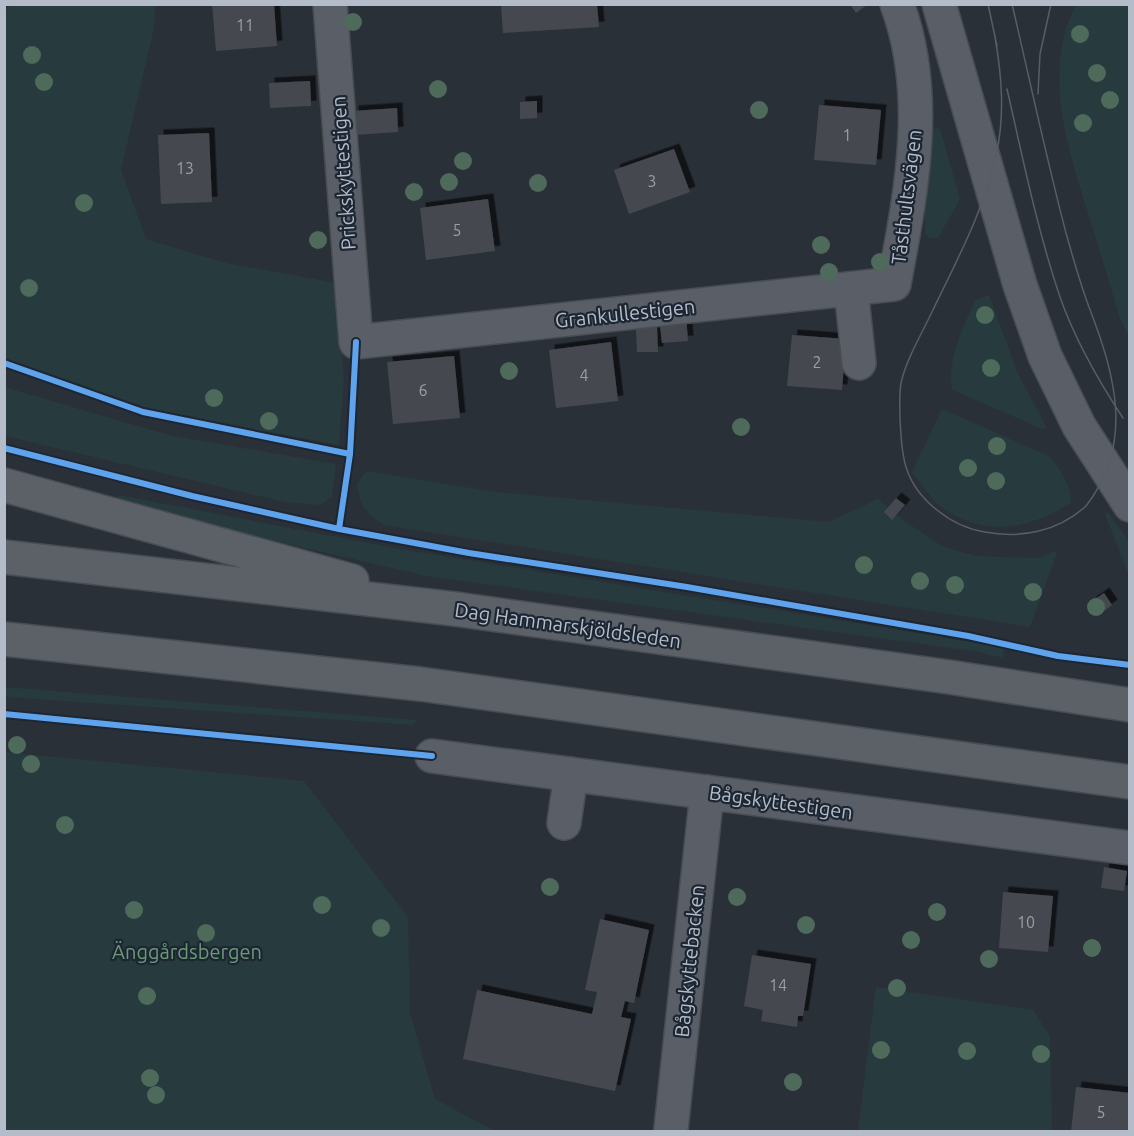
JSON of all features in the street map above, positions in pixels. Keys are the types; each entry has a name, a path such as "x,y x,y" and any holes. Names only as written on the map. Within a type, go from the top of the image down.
{"main road":[{"path":"4,485 455,609"},
{"name":"Dag Hammarskjöldsleden","path":"4,557 455,609 949,677 1130,705"},
{"path":"4,639 420,684 1130,782"}],"street":[{"name":"Prickskyttestigen","path":"330,4 356,342"},
{"name":"Tåsthultsvägen","path":"894,284 910,202 916,104 912,63 897,4"},
{"path":"939,4 1020,285 1045,356 1079,426 1130,505"},
{"name":"Grankullestigen","path":"356,342 894,284"},
{"path":"851,289 859,363"},
{"name":"Bågskyttestigen","path":"432,756 1130,848"},
{"path":"564,823 571,774"},
{"name":"Bågskyttebacken","path":"671,1129 707,792"}],"green space":[{"path":"1076,4 1129,5 1129,337 1119,316 1079,185 1061,107 1059,81 1061,55 1066,29"},
{"path":"9,5 155,5 154,28 121,170 146,239 226,263 336,283 344,380 339,445 130,406 5,361 5,12"},
{"path":"939,128 941,132 960,199 938,238 929,238 925,233 925,191 931,133"},
{"path":"989,295 1018,374 1047,428 1042,429 952,390 952,367 961,333 975,300"},
{"path":"4,387 172,436 336,464 332,497 320,505 285,502 5,436"},
{"path":"942,409 1049,456 1067,483 1071,502 1039,519 1004,527 970,522 938,504 912,472"},
{"path":"366,471 496,492 829,522 878,499 900,518 942,546 976,556 1037,558 1058,550 1030,627 384,525 368,513 360,498 357,484"},
{"path":"119,495 400,549 978,643 1004,648 1003,658 973,651 427,576 199,524 114,499"},
{"path":"1108,512 1129,541 1129,576 1105,514"},
{"path":"4,687 416,720 414,725 5,697"},
{"name":"Änggårdsbergen","path":"4,752 304,781 408,917 410,1013 435,1099 495,1131 5,1131"},
{"path":"876,987 1033,1010 1050,1036 1052,1131 858,1131"}],"building":[{"path":"212,4 274,4 277,46 216,51"},
{"path":"501,4 597,4 599,27 503,33"},
{"path":"850,4 868,4 856,13"},
{"path":"310,81 311,106 270,108 269,83"},
{"path":"537,101 537,118 520,119 520,102"},
{"path":"819,105 881,110 876,165 814,160"},
{"path":"397,108 398,132 354,135 353,111"},
{"path":"209,133 212,202 161,204 158,135"},
{"path":"674,149 690,192 629,214 614,170"},
{"path":"488,199 495,251 426,260 420,208"},
{"path":"686,315 688,341 662,343 659,317"},
{"path":"657,327 658,352 637,352 636,328"},
{"path":"792,335 846,339 842,390 787,386"},
{"path":"611,342 618,401 556,408 549,350"},
{"path":"454,356 460,418 393,424 387,362"},
{"path":"896,498 905,505 892,520 884,512"},
{"path":"1104,593 1112,605 1100,614 1091,602"},
{"path":"1104,867 1127,871 1124,891 1101,888"},
{"path":"1003,892 1053,896 1048,952 999,948"},
{"path":"600,919 649,930 634,1003 625,1001 621,1017 631,1019 615,1091 463,1059 477,990 592,1014 597,992 585,990"},
{"path":"752,955 811,964 803,1016 798,1016 797,1027 761,1021 763,1010 744,1006"},
{"path":"1076,1087 1130,1093 1130,1132 1071,1132"}],"tram line":[{"path":"988,4 997,46"},
{"path":"995,37 1002,96 1001,126 996,156 991,176 968,236 903,374 900,387 900,419 906,467 911,479 927,501 948,518 960,524 985,532 1012,534 1052,527 1064,522 1086,506 1101,483 1111,459 1116,410 1107,359 1066,233 1012,4"},
{"path":"1038,94 1040,54 1051,4"},
{"path":"1007,89 1037,220 1060,297 1088,359 1123,418"}],"cycle path":[{"path":"339,529 350,454 356,342"},
{"path":"4,363 143,412 350,454"},
{"path":"4,448 192,496 339,529 469,553 687,587 968,636 1058,656 1130,665"},
{"path":"4,714 432,756"}]}
